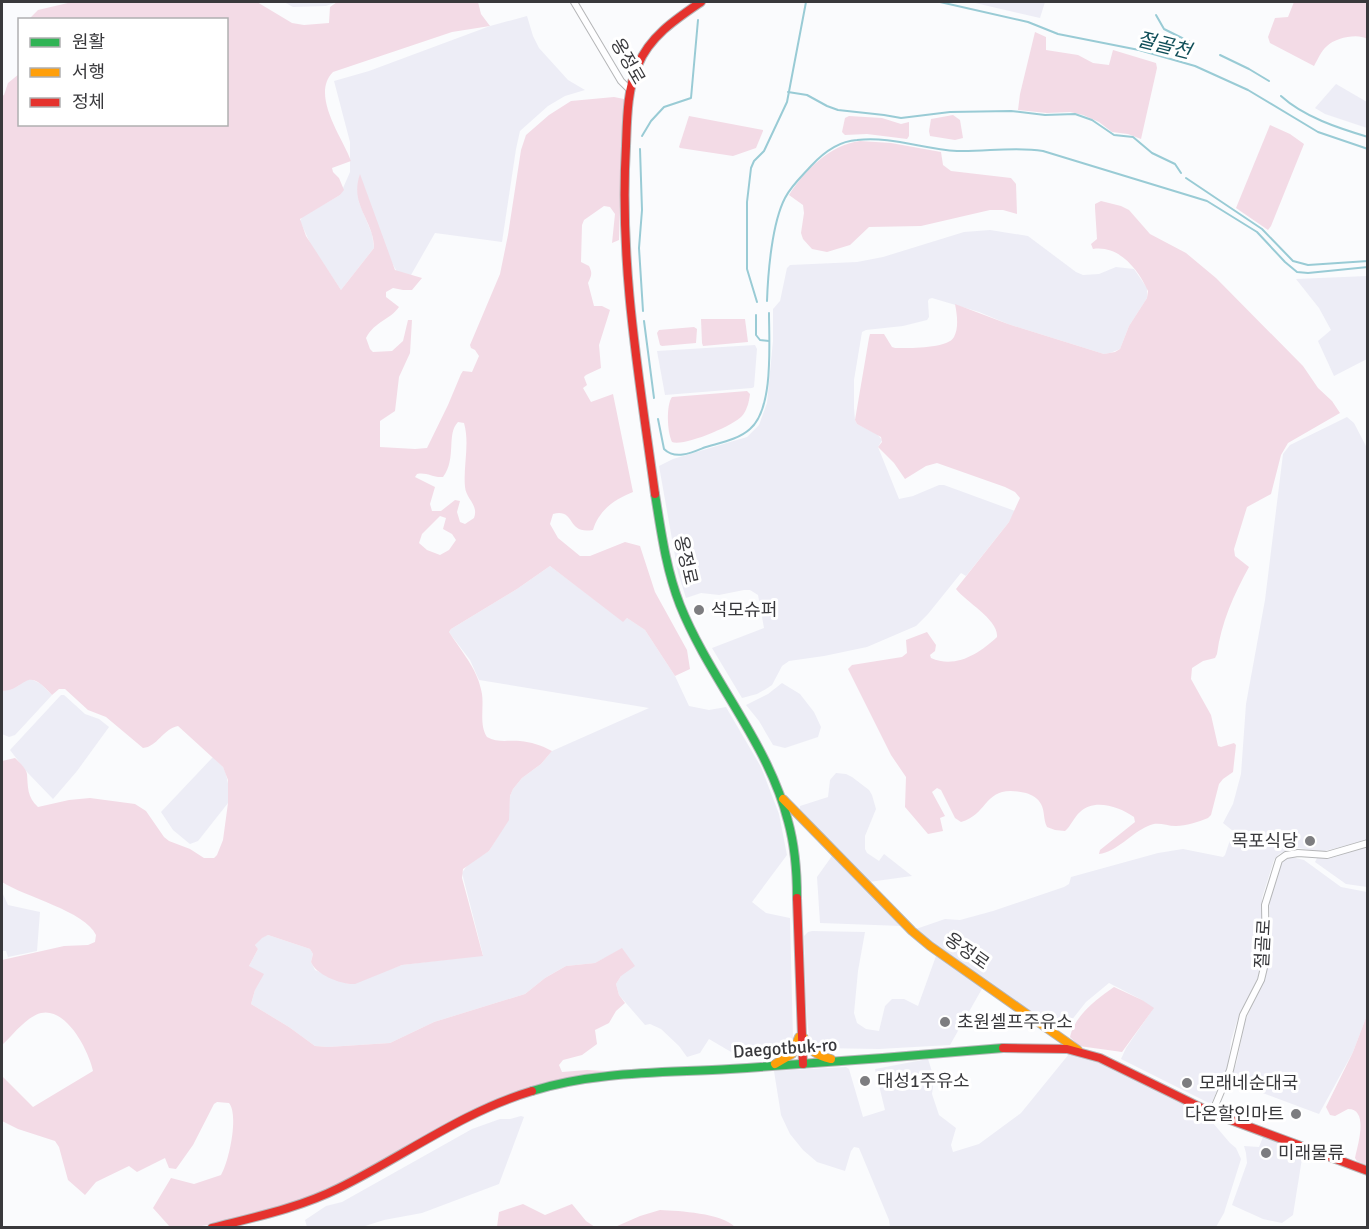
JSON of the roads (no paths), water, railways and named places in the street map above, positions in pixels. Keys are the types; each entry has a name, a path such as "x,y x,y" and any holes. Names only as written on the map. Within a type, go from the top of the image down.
{"street":[{"name":"옹정로","path":"574,2 621,81 631,91 624,198 624,264 629,317 640,401 667,558 673,584 688,623 758,744 780,795 912,931 1081,1052"},
{"path":"631,91 638,63 651,41 701,2"},
{"path":"780,795 796,862 803,1064"},
{"name":"절골로","path":"1212,1113 1230,1070 1243,1015 1261,980 1266,959 1265,905 1279,860 1286,855 1298,852 1327,855 1368,843"},
{"path":"801,1031 806,1046 812,1053 840,1062"},
{"path":"772,1066 792,1054 801,1031"},
{"name":"Daegotbuk-ro","path":"212,1227 284,1210 312,1200 339,1188 471,1114 504,1099 549,1085 612,1076 840,1062 1006,1048 1044,1047 1081,1052 1123,1068 1212,1113 1368,1171"}],"waterway":[{"path":"757,302 747,269 747,202 751,168 754,161 764,151 787,102 806,2"},
{"name":"절골천","path":"940,2 1028,22 1058,34 1139,50 1195,66 1248,90 1318,132 1368,149"},
{"path":"1156,15 1164,29 1194,44"},
{"path":"642,136 651,121 664,107 691,98 698,20"},
{"path":"1220,55 1269,81"},
{"path":"788,92 807,95 838,110 901,118 950,112 1011,111 1045,115 1075,114 1092,120 1114,135 1133,137 1152,153 1175,164 1181,173"},
{"path":"1281,96 1311,116 1368,137"},
{"path":"767,301 774,234 787,194 826,152 850,141 870,139 957,151 1022,149 1043,151 1207,201 1257,232 1297,272 1368,267"},
{"path":"640,149 642,210 639,248 643,311"},
{"path":"1186,178 1262,229 1293,261 1308,265 1368,261"},
{"path":"658,419 664,449 678,455 728,441 750,429 758,420 767,391 769,313"},
{"path":"756,315 756,335 760,340 769,341"},
{"path":"644,321 654,398"}],"place":[{"name":"석모슈퍼","path":"699,610"},
{"name":"목포식당","path":"1310,841"},
{"name":"초원셀프주유소","path":"945,1022"},
{"name":"대성1주유소","path":"865,1081"},
{"name":"모래네순대국","path":"1187,1083"},
{"name":"다온할인마트","path":"1296,1114"},
{"name":"미래물류","path":"1266,1153"}]}
